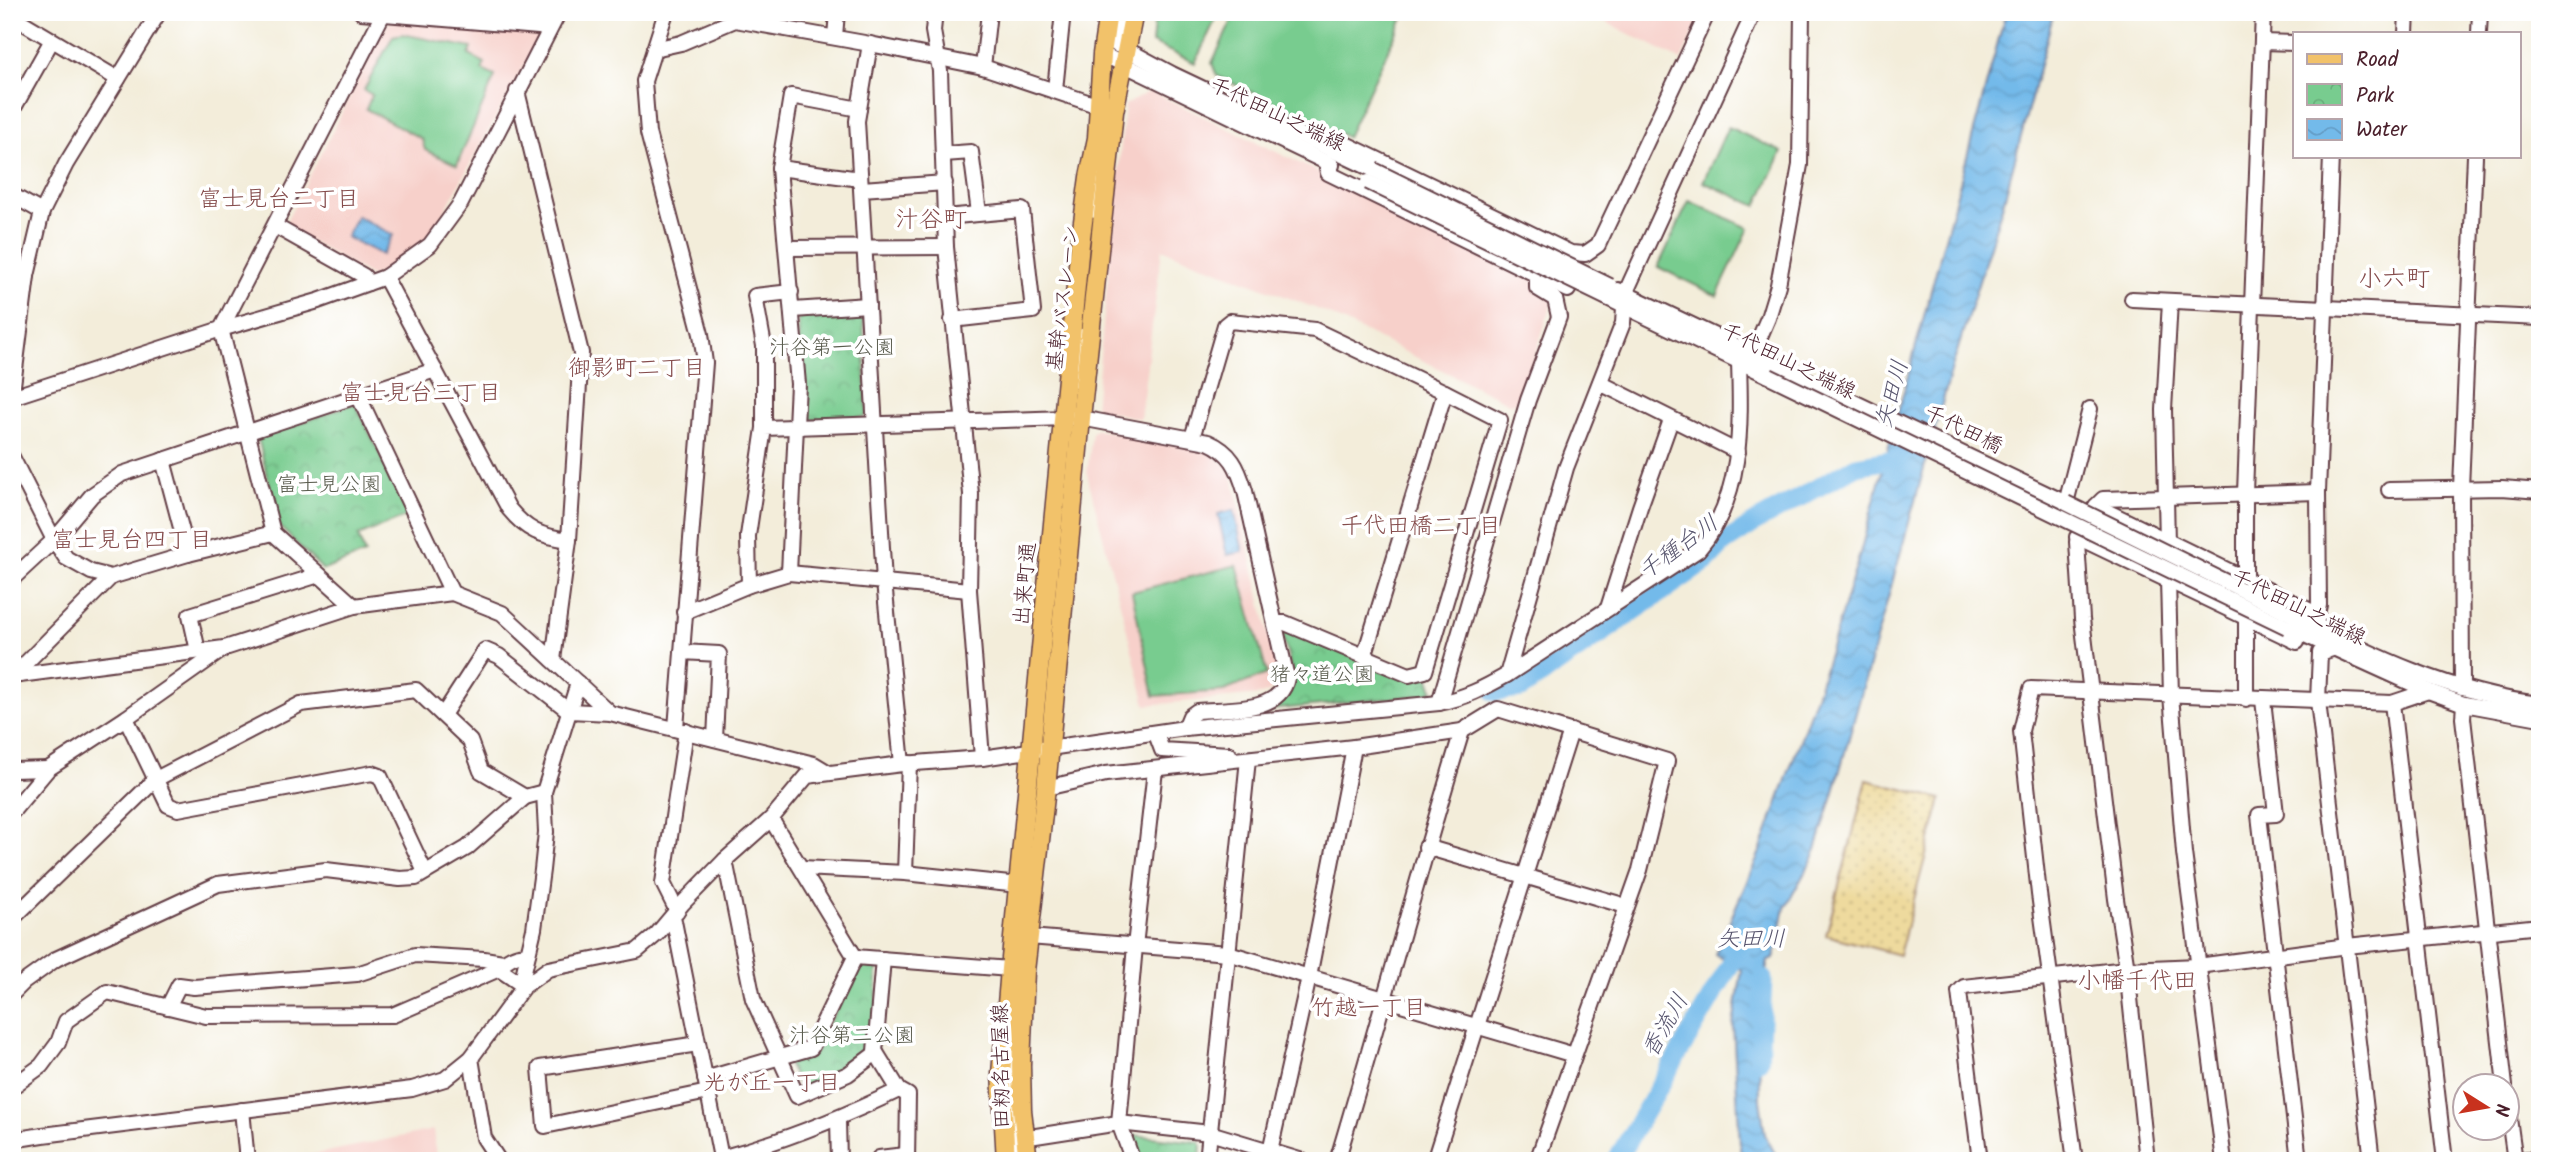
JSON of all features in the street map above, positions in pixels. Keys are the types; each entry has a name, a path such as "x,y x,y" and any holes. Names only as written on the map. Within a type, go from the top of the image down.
{"main road":[{"name":"出来町通","path":"1017,970 1029,937 1046,788 1041,750 1060,462 1071,418 1080,244 1089,177 1106,109 1116,52 1108,12"},
{"name":"出来町通","path":"1006,1161 1014,1140 1003,1098 1001,1074 1017,970 1019,885 1041,750 1071,418 1106,109 1116,52 1134,12"},
{"name":"田籾名古屋線","path":"1017,970 1021,1065 1014,1140 1028,1161"}],"street":[{"path":"159,12 66,164 42,212 27,276 12,395 385,277 430,245 461,203 559,12"},
{"path":"361,12 464,17 550,28"},
{"path":"666,12 644,81 648,133 704,349 703,396 684,612 681,730 663,883 675,914 720,1160 774,1144 838,1120 900,1090"},
{"path":"835,37 837,12"},
{"path":"936,12 933,31 940,71 951,320 971,494 969,590 982,758"},
{"path":"983,67 989,12"},
{"path":"1055,90 1063,12"},
{"path":"1116,52 1121,12"},
{"path":"1585,254 1571,253 1344,143 1329,156 1328,173 1568,290 1585,254 1598,246 1708,12"},
{"path":"1507,675 1566,468 1623,323 1625,300 1754,12"},
{"path":"12,1140 412,1089 445,1079 471,1058 522,985 548,969 637,951 657,934 725,860 771,819 807,776 1041,750 1156,734 1186,724 1439,703 1462,699 1507,675 1698,550 1709,538 1724,511 1738,452 1741,409 1739,362 1760,356 1778,285 1800,165 1802,12"},
{"path":"2245,579 2251,304 2263,12"},
{"path":"2406,32 2407,12"},
{"path":"2479,32 2480,12"},
{"path":"354,607 273,533 221,329 384,14"},
{"path":"19,16 52,40 118,79"},
{"path":"654,49 681,43 736,20 937,56 983,67 1106,109"},
{"path":"12,111 52,40"},
{"path":"2262,42 2293,44"},
{"path":"870,44 859,109 861,184 884,582 906,763 905,873"},
{"name":"千代田山之端線","path":"1116,52 1172,74 1329,156 1609,293 1760,356"},
{"path":"517,91 581,353 569,540 553,660"},
{"path":"789,573 798,384 779,169 791,96 859,109"},
{"path":"944,154 971,152 979,213"},
{"path":"2096,506 2245,579 2317,621 2318,492 2331,158"},
{"path":"2462,688 2461,488 2474,158"},
{"path":"779,169 861,184 945,183"},
{"path":"12,195 42,212"},
{"path":"945,217 1022,210 1033,311 951,320"},
{"path":"275,226 364,276 368,283"},
{"path":"787,248 946,247"},
{"path":"12,268 27,276"},
{"path":"1439,703 1528,400 1559,317 1555,299 1537,288 1537,276"},
{"path":"385,277 509,509 522,525 547,537 569,540"},
{"path":"749,585 748,536 764,428 765,356 755,296 791,292"},
{"path":"2132,299 2540,318"},
{"name":"千代田山之端線","path":"1625,300 1739,362 2290,621 2317,621 2386,660 2483,695 2540,704"},
{"path":"2167,542 2164,410 2170,301"},
{"path":"793,310 868,305"},
{"path":"1192,438 1226,325 1230,321 1315,330 1500,420 1425,671 1409,675 1284,623 1275,623"},
{"name":"千代田橋","path":"1760,356 2066,503"},
{"path":"12,579 54,540 92,495 122,474 435,370"},
{"path":"1600,383 1738,452"},
{"path":"1364,657 1445,392"},
{"path":"358,395 453,593"},
{"path":"2066,503 2090,409"},
{"path":"764,428 1071,418 1192,438 1223,449 1237,465 1245,491 1287,678 1285,689 1270,702 1198,711 1186,724"},
{"path":"1608,608 1671,420"},
{"path":"12,457 66,558 90,572 111,577"},
{"path":"163,460 188,554"},
{"path":"2389,490 2461,488 2539,491"},
{"path":"2147,1161 2127,969 2082,620 2077,537 2103,499 2318,492"},
{"name":"千代田山之端線","path":"2066,503 2290,621 2326,651 2465,704 2540,718"},
{"path":"12,676 111,577 273,533"},
{"path":"2077,537 2246,618 2326,651 2318,701 2372,1161"},
{"path":"684,612 749,585 789,573 969,590"},
{"path":"198,651 190,615 319,575"},
{"path":"2168,580 2171,695 2184,853 2224,1161"},
{"path":"12,676 225,648 354,607 453,593 502,613 610,713"},
{"path":"2246,618 2246,699"},
{"path":"12,811 48,768 126,718 225,648"},
{"path":"443,715 485,650 499,656 569,710 610,713 681,730 814,764 829,773"},
{"path":"682,652 719,654 715,739"},
{"path":"522,985 542,870 546,832 544,792 578,683"},
{"path":"2075,1161 2021,732 2031,689 2392,704 2428,691"},
{"path":"12,919 156,779 301,704 416,690 470,740 481,771 524,797"},
{"path":"2263,700 2276,814 2259,816 2299,1161"},
{"path":"2392,704 2417,939 2445,1161"},
{"path":"2465,704 2463,718 2503,1072"},
{"path":"1046,788 1106,774 1354,747 1462,731 1499,709 1667,761 1640,870 1537,1161"},
{"path":"126,718 168,804 178,809 372,773 380,776 425,873"},
{"path":"1337,1161 1426,847 1462,731"},
{"path":"1434,1161 1479,1027 1571,731"},
{"path":"1156,734 1162,750 1230,754 1231,761"},
{"path":"1270,1151 1309,977 1354,747"},
{"path":"1207,1161 1248,759"},
{"path":"12,770 48,768"},
{"path":"1133,1161 1119,1123 1154,770"},
{"path":"12,993 55,959 218,884 326,870 400,879 416,878 467,848 524,797 544,792"},
{"path":"771,819 855,957"},
{"path":"1426,847 1626,906"},
{"path":"725,860 753,999 797,1096 848,1074 876,1053"},
{"path":"802,868 905,873 1019,885"},
{"path":"1980,1161 1959,992 1964,987 2127,969 2198,966 2347,946 2540,926"},
{"path":"1029,937 1228,953 1574,1055"},
{"path":"12,1087 41,1066 58,1043 66,1021 107,992 206,1016 393,1015 501,966 520,954 528,955"},
{"path":"168,1007 179,985 194,987 357,974 415,955 484,959 501,966 522,985"},
{"path":"698,1044 540,1068 545,1126 706,1086 779,1056 811,1048 855,957"},
{"path":"855,957 1017,970"},
{"path":"879,1161 879,1158 906,1158 908,1095 900,1090 876,1053 883,959"},
{"path":"471,1058 484,1138 499,1161"},
{"path":"242,1110 247,1161"},
{"path":"838,1120 839,1161"},
{"path":"1018,1161 1014,1140 1119,1123 1210,1133 1303,1161"},
{"path":"2513,1142 2515,1161"},
{"path":"772,1161 774,1144"},
{"path":"2509,1161 2540,1158"}],"shaded area":[{"path":"1586,12 1703,12 1681,60"},
{"path":"392,21 537,34 539,38 437,225 426,239 401,260 372,277 284,226 387,24"},
{"path":"1150,91 1557,287 1520,402 1509,403 1320,310 1162,249 1140,419 1095,408 1125,105"},
{"path":"1096,429 1207,451 1226,465 1233,479 1278,676 1269,692 1261,695 1146,705 1087,474 1092,433"},
{"path":"433,1130 437,1161 283,1161"}],"sand":[{"path":"1867,780 1941,799 1899,955 1826,935"}],"green space":[{"path":"1160,12 1219,12 1195,63 1152,43 1154,24"},
{"path":"1236,12 1406,12 1347,137 1217,76 1212,63"},
{"path":"402,34 472,48 469,55 485,63 482,70 495,76 457,165 425,150 422,139 366,109 372,95 364,90 393,36"},
{"path":"1728,127 1782,152 1757,206 1703,182"},
{"path":"1689,201 1749,228 1717,296 1658,267"},
{"name":"汁谷第一公園","path":"863,312 865,417 806,420 802,417 798,317 801,313"},
{"name":"富士見公園","path":"355,403 410,515 358,536 365,554 323,570 279,526 258,438"},
{"path":"1237,565 1267,674 1224,691 1154,696 1132,592"},
{"name":"猪々道公園","path":"1287,629 1428,675 1433,690 1426,695 1269,710 1287,695 1290,686 1290,666 1282,633"},
{"name":"汁谷第二公園","path":"858,962 877,963 877,1050 802,1091 788,1064 791,1058 816,1052"},
{"path":"1133,1135 1199,1142 1200,1161 1136,1161 1129,1140"}],"water":[{"name":"矢田川","path":"2006,12 2054,12 2003,204 1952,368 1833,795 1814,856 1785,908 1774,959 1768,961 1759,1008 1760,1100 1765,1135 1779,1161 1741,1161 1733,1025 1742,970 1715,954 1760,852 1817,693 1859,557"},
{"path":"357,216 393,235 382,255 346,237"},
{"path":"1234,510 1243,552 1227,555 1218,514"}],"waterway":[{"name":"千種台川","path":"1495,692 1521,689 1707,561 1724,543 1756,522 1856,466 1900,458"},
{"name":"香流川","path":"1616,1161 1739,950 1745,946"},
{"name":"矢田川","path":"1759,1061 1763,979"}],"district":[{"name":"富士見台二丁目","path":"279,200"},
{"name":"汁谷町","path":"931,220"},
{"name":"小六町","path":"2394,279"},
{"name":"御影町二丁目","path":"637,369"},
{"name":"富士見台三丁目","path":"421,394"},
{"name":"千代田橋二丁目","path":"1421,527"},
{"name":"富士見台四丁目","path":"132,541"},
{"name":"小幡千代田","path":"2137,981"},
{"name":"竹越一丁目","path":"1369,1009"},
{"name":"光が丘一丁目","path":"772,1084"}]}
